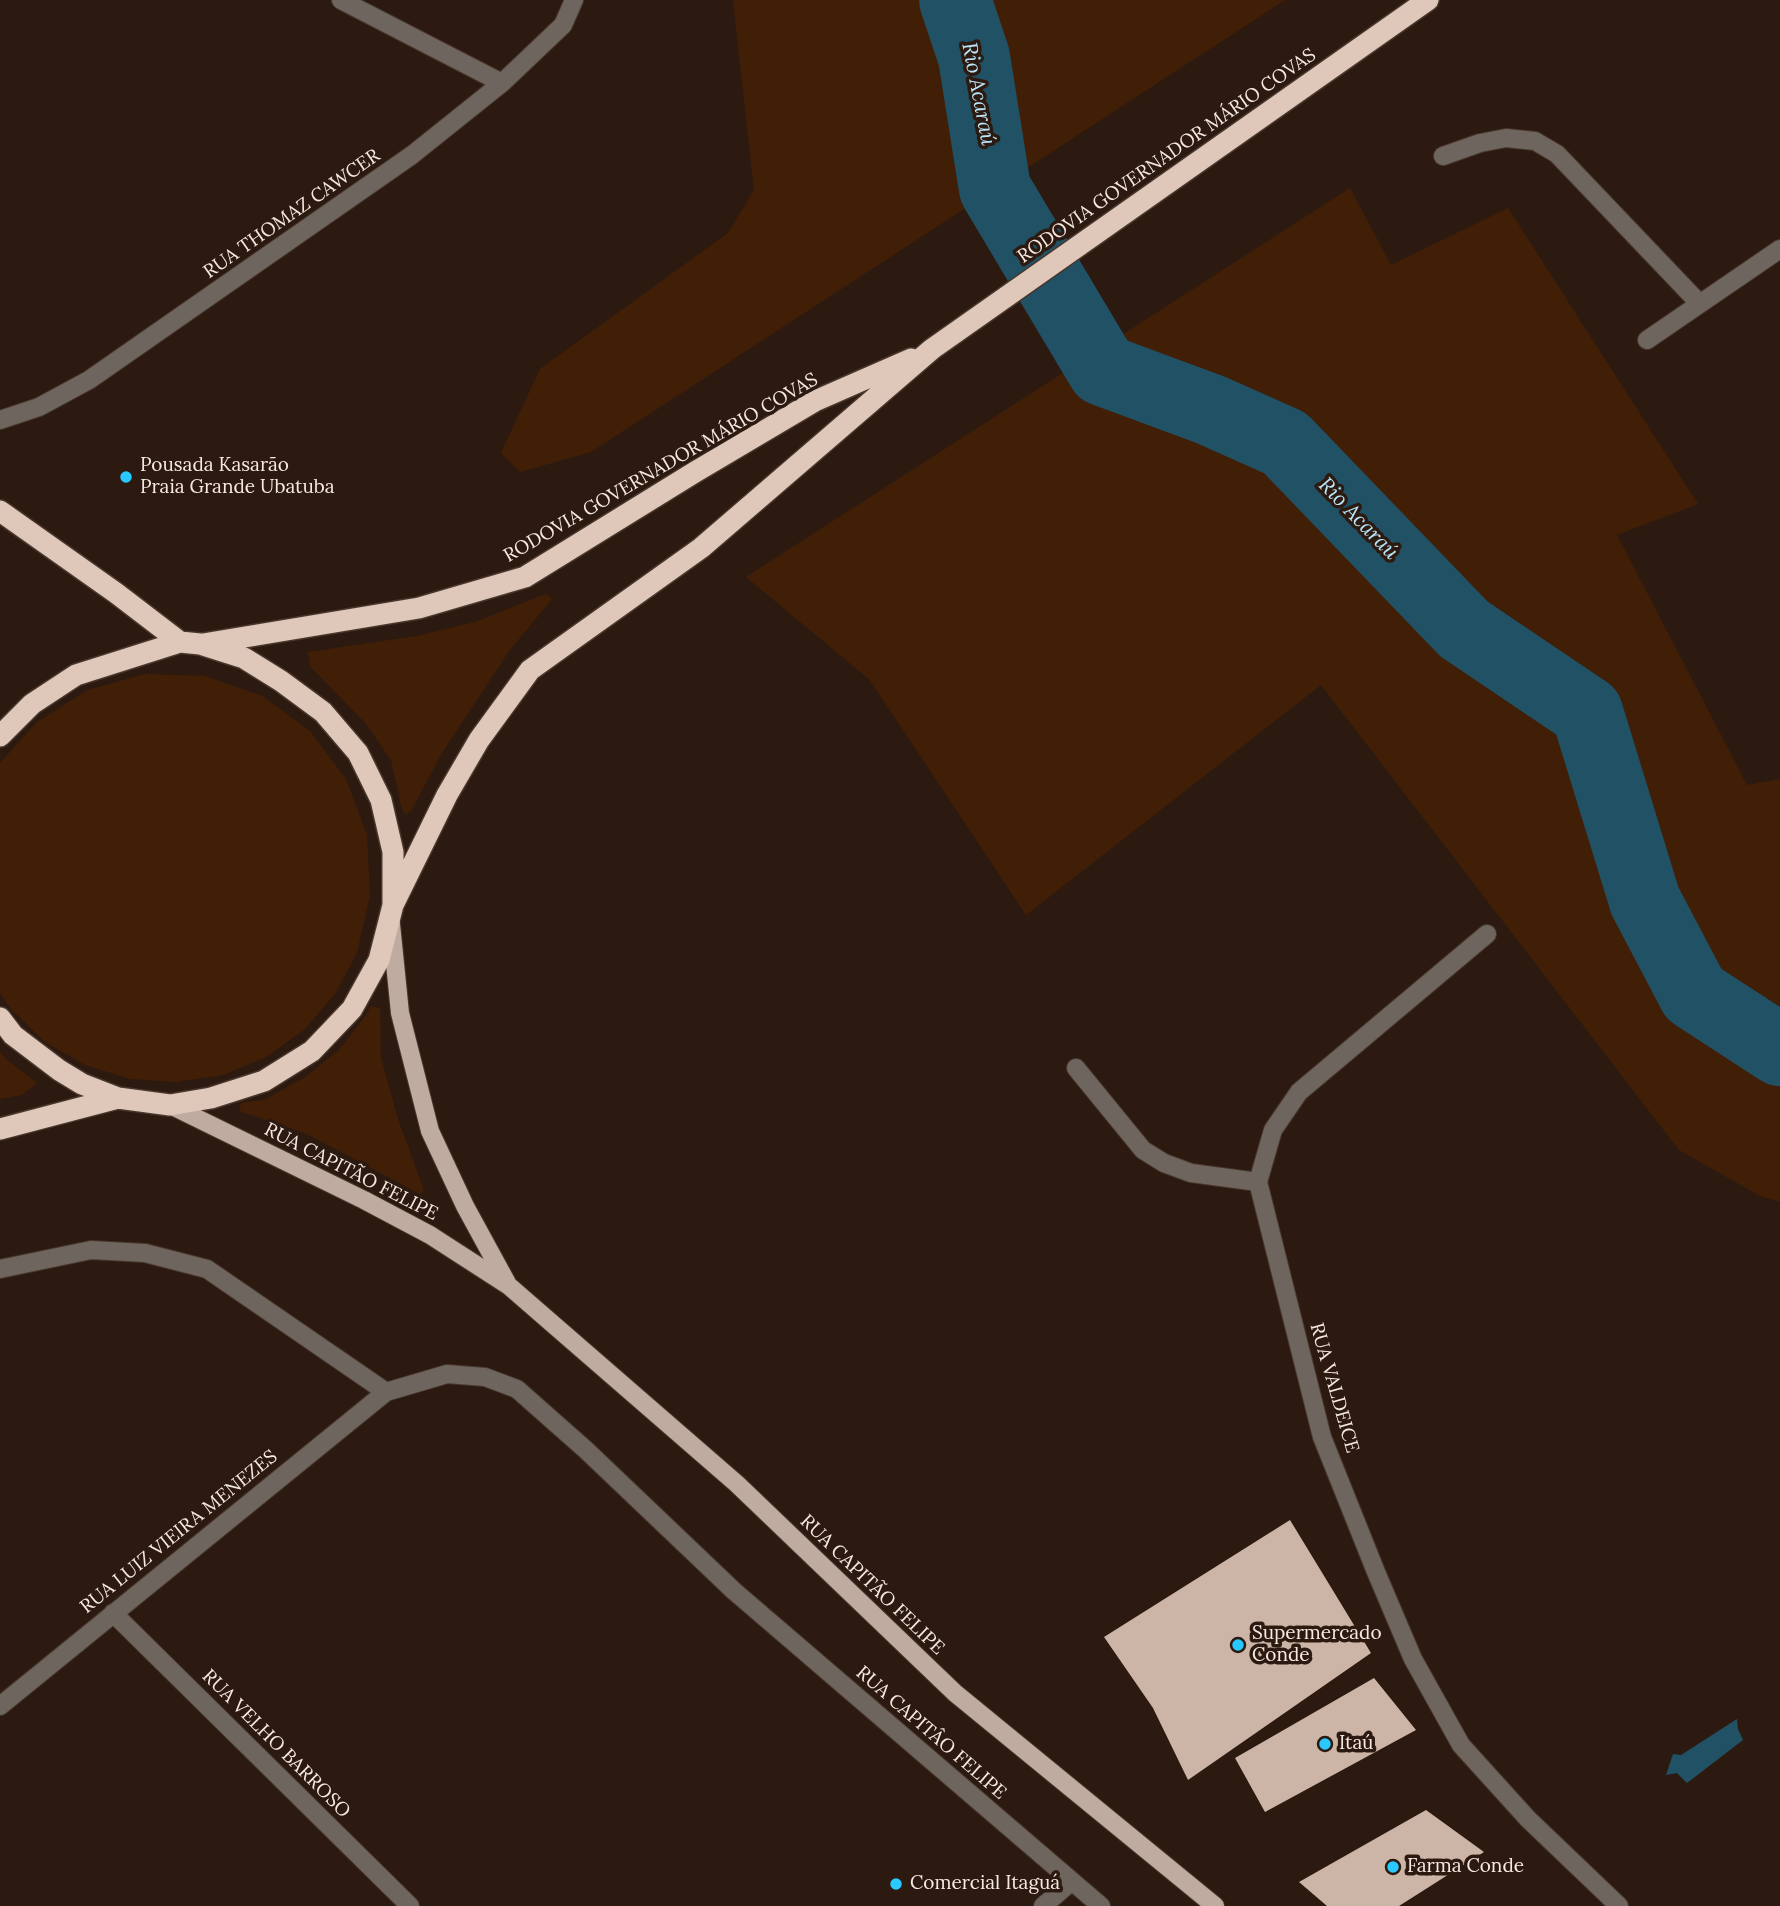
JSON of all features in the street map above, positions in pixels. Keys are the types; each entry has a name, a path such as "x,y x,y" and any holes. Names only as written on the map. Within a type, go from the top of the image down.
{"highway":[{"name":"RODOVIA GOVERNADOR MÁRIO COVAS","path":"391,911 447,795 473,751 530,670 701,548 932,349 1428,0"},
{"name":"RODOVIA GOVERNADOR MÁRIO COVAS","path":"0,736 32,704 76,675 190,643 419,608 525,578 815,401 932,349"},
{"path":"0,512 190,643"},
{"name":"RODOVIA GOVERNADOR MÁRIO COVAS","path":"0,1018 13,1035 82,1084 118,1097 170,1105 211,1098 264,1081 312,1051 352,1009 379,960 391,911 393,852 382,800 358,753 323,712 281,681 244,658 190,643"},
{"name":"RODOVIA GOVERNADOR MÁRIO COVAS","path":"0,1129 118,1097"}],"main road":[{"name":"RUA CAPITÃO FELIPE","path":"391,911 400,1013 430,1131 465,1206 509,1286"},
{"name":"RUA CAPITÃO FELIPE","path":"170,1105 430,1235 509,1286 737,1485 955,1693 1215,1906"}],"street":[{"path":"341,0 502,83"},
{"name":"RUA THOMAZ CAWCER","path":"0,421 39,407 89,380 412,155 502,83 563,25 575,0"},
{"path":"1443,156 1480,143 1506,138 1535,141 1557,154 1700,304"},
{"path":"1647,340 1780,249"},
{"path":"1076,1068 1143,1150 1164,1163 1191,1173 1258,1182 1273,1130 1299,1092 1487,934"},
{"name":"RUA VALDEICE","path":"1258,1182 1322,1437 1413,1658 1461,1745 1528,1819 1619,1906"},
{"path":"0,1269 91,1250 145,1253 207,1269 386,1392"},
{"name":"RUA CAPITÂO FELIPE","path":"386,1392 447,1374 485,1377 517,1389 586,1450 734,1591 1101,1906"},
{"name":"RUA LUIZ VIEIRA MENEZES","path":"0,1706 386,1392"},
{"name":"RUA VELHO BARROSO","path":"113,1613 410,1906"},
{"path":"1043,1906 1070,1882"}],"shaded area":[{"path":"733,0 1285,0 591,452 520,472 501,453 540,369 728,233 754,190"},
{"path":"1350,188 1391,265 1508,208 1698,504 1617,535 1747,785 1780,779 1780,1202 1760,1196 1679,1150 1321,685 1026,915 870,680 746,577"},
{"path":"546,594 552,599 509,651 442,753 411,811 405,814 391,760 367,725 310,666 308,652 417,636 475,622"},
{"path":"145,674 205,676 262,696 310,731 346,779 367,835 370,895 357,953 335,994 304,1030 266,1057 223,1075 176,1082 130,1079 85,1065 45,1042 11,1009 0,993 0,763 37,722 88,690"},
{"path":"371,1006 380,1008 381,1058 398,1119 424,1190 420,1194 307,1134 239,1111 241,1103 264,1100 305,1077 338,1051"},
{"path":"0,1052 37,1083 22,1095 0,1099"}],"water":[{"path":"1737,1719 1743,1740 1687,1783 1677,1773 1666,1775 1673,1754 1681,1755"}],"building":[{"name":"Supermercado Conde","path":"1290,1520 1371,1653 1188,1780 1153,1708 1104,1637"},
{"name":"Itaú","path":"1374,1678 1416,1730 1265,1812 1235,1758"},
{"name":"Farma Conde","path":"1426,1810 1484,1852 1399,1906 1327,1906 1299,1882"}],"waterway":[{"name":"Rio Acaraú","path":"955,0 974,57 995,189 1103,370 1211,410 1285,443 1464,629 1587,712 1645,901 1694,994 1780,1050"}],"place":[{"name":"Pousada Kasarão Praia Grande Ubatuba","path":"126,477"},
{"name":"Supermercado Conde","path":"1238,1645"},
{"name":"Itaú","path":"1325,1744"},
{"name":"Farma Conde","path":"1393,1867"},
{"name":"Comercial Itaguá","path":"896,1884"}]}
